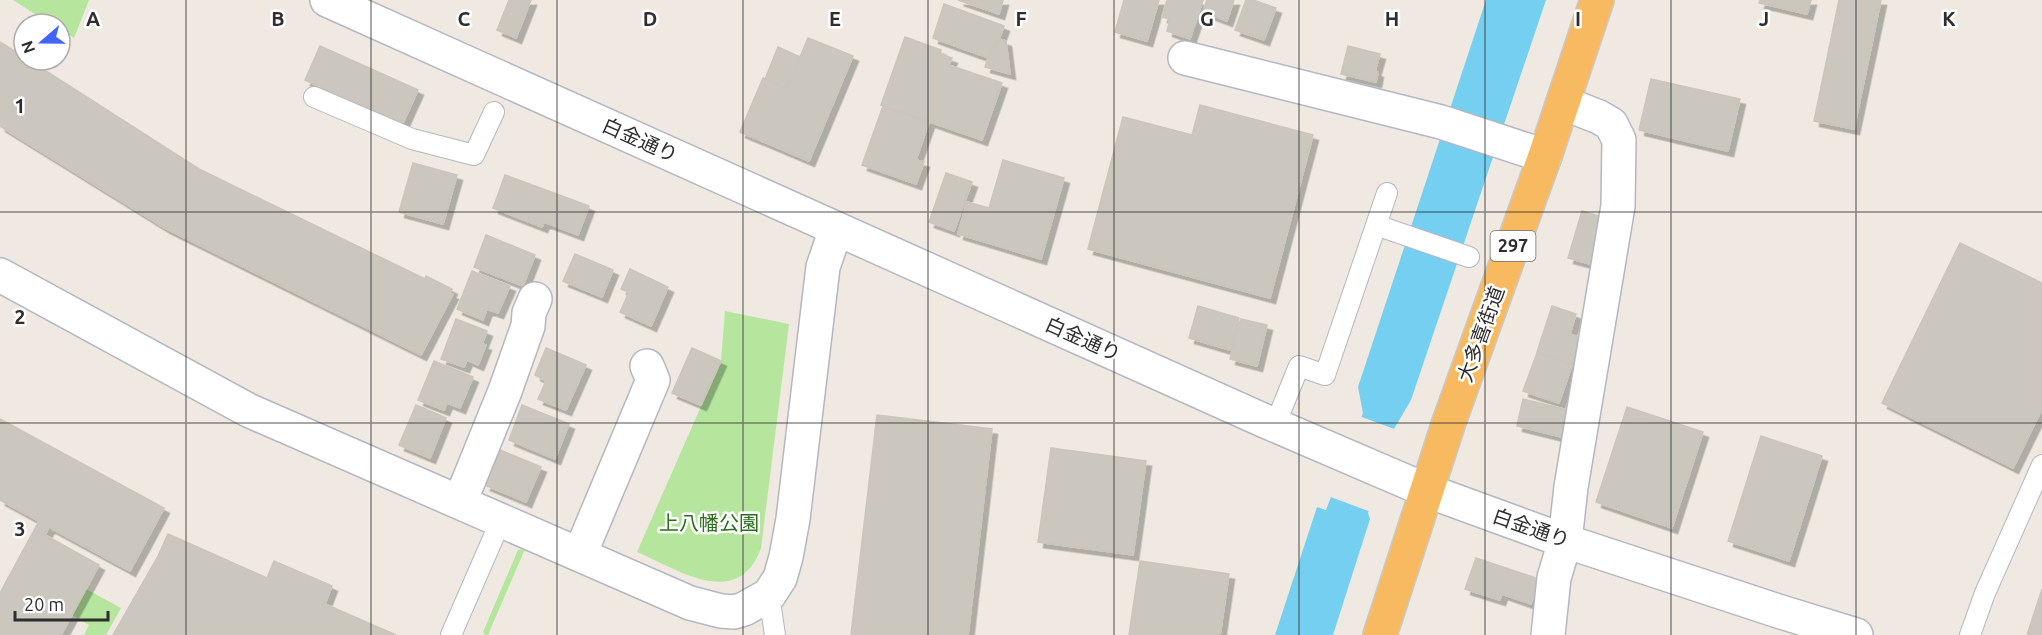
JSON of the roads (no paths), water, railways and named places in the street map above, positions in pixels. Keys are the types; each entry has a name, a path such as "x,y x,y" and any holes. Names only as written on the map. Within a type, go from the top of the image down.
{"highway":[{"name":"大多喜街道","path":"1380,635 1449,422 1545,156 1597,0"}],"street":[{"name":"白金通り","path":"327,0 1385,474 1565,541 1857,635"},
{"path":"1185,58 1441,122 1545,156"},
{"path":"1548,635 1554,578 1565,541 1571,487 1618,206 1619,140 1611,124 1563,103"},
{"path":"0,275 248,410 690,603 710,609 734,612 769,595 780,578 786,557 823,267 836,229"},
{"path":"460,502 505,391 535,299"},
{"path":"580,554 653,380 646,366"}],"lane":[{"path":"314,97 412,139 474,156 494,112"},
{"path":"1275,425 1299,366 1325,375 1387,193"},
{"path":"1376,225 1465,256"},
{"path":"1970,635 1992,576 2042,465"},
{"path":"451,635 501,520"},
{"path":"769,595 775,635"}],"water":[{"path":"1486,0 1546,0 1411,400 1394,429 1368,513 1370,519 1333,635 1275,635 1317,507 1326,510 1363,413 1358,387"}],"park label":[{"name":"上八幡公園","path":"709,523"}]}
